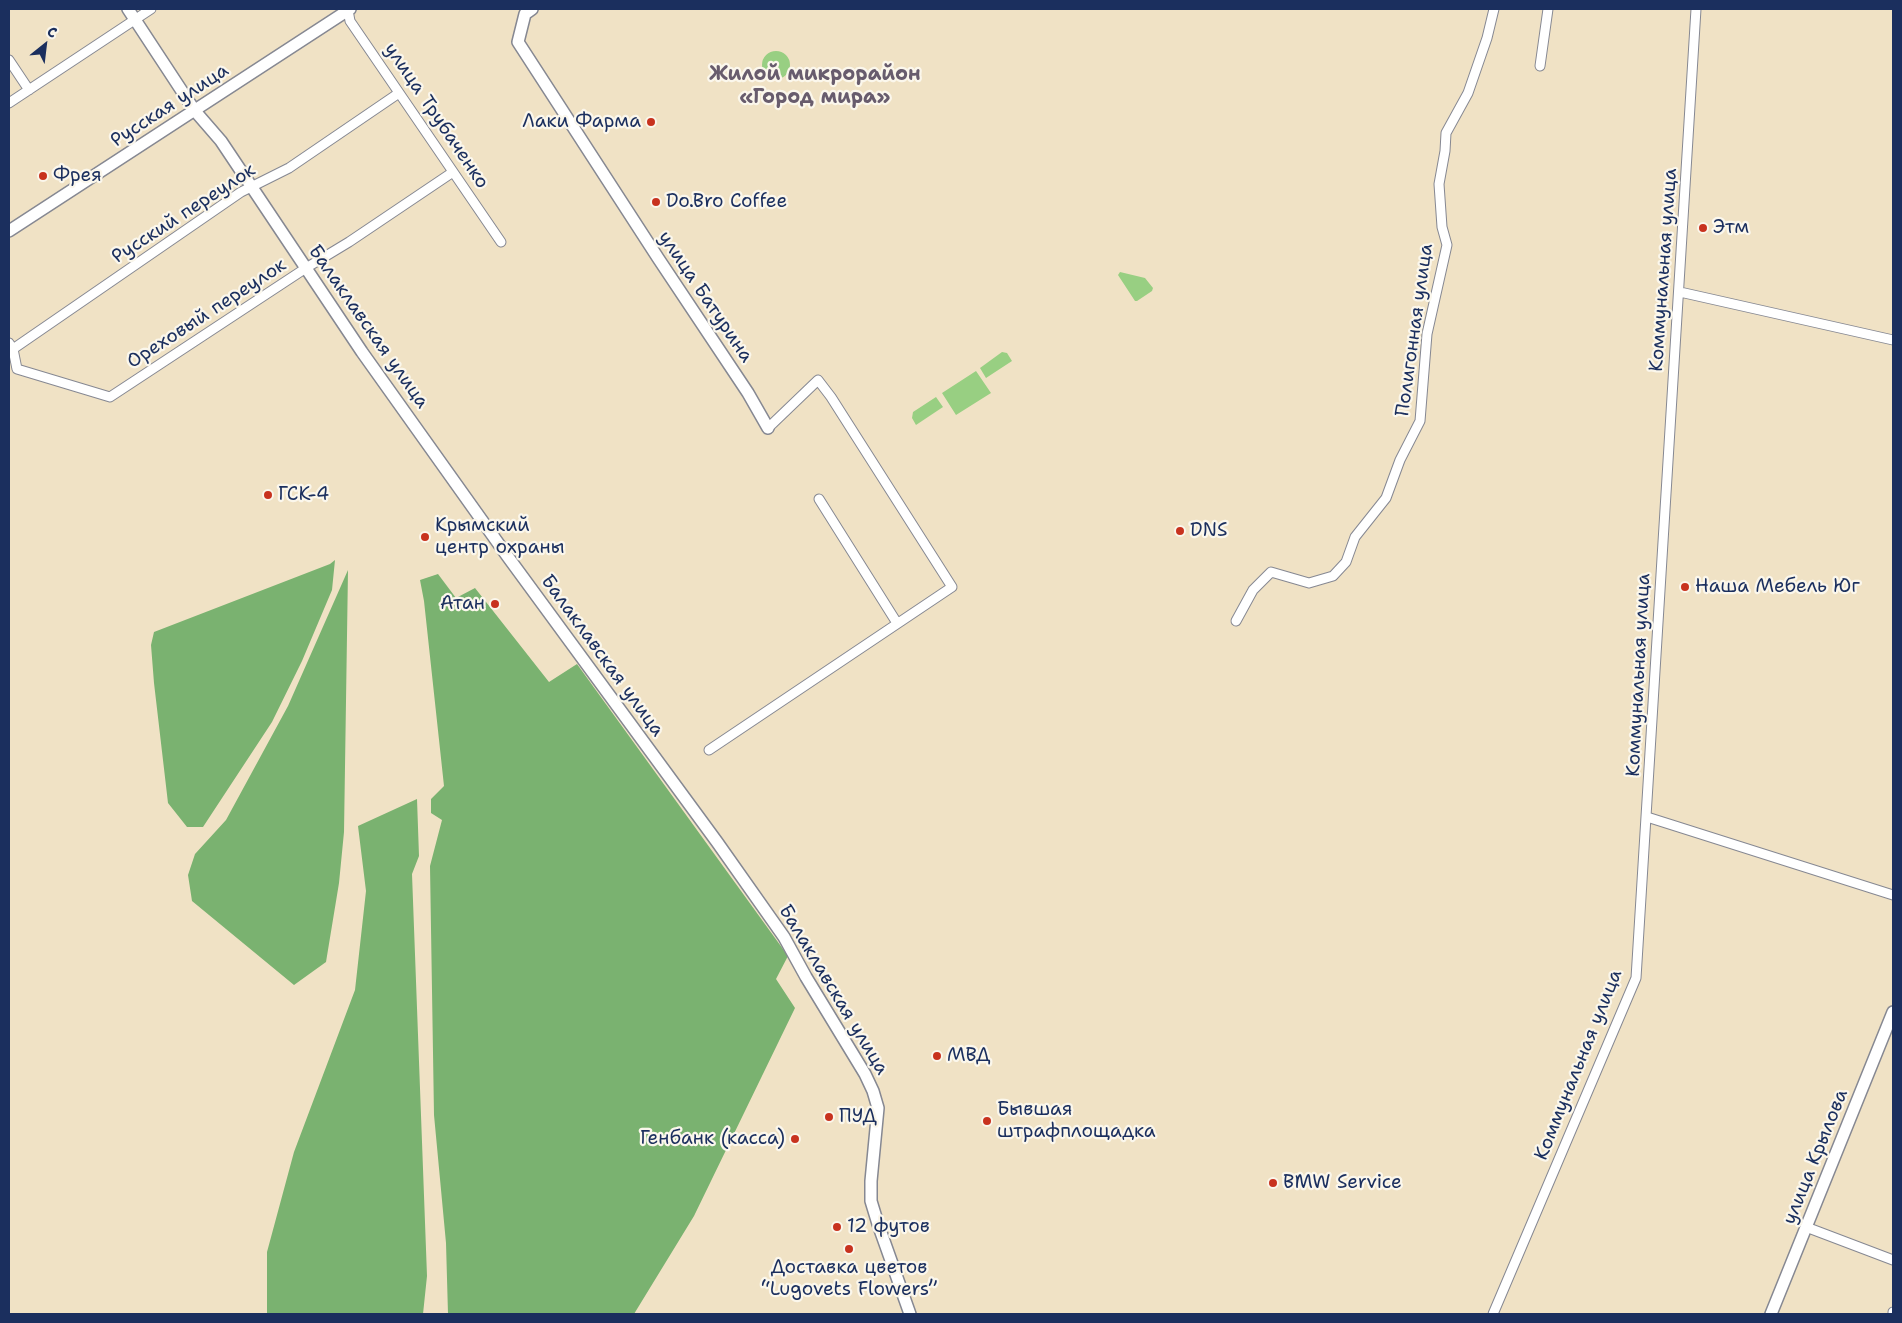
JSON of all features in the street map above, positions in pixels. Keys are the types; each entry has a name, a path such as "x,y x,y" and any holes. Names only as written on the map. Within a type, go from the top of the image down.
{"main road":[{"name":"Балаклавская улица","path":"128,9 196,111 221,141 362,352 508,557 717,842 784,937 873,1090 878,1108 871,1181 871,1201 910,1314"},
{"name":"Русская улица","path":"9,231 196,111 349,9"},
{"name":"улица Батурина","path":"532,9 525,14 518,42 748,393 768,428"},
{"name":"улица Крылова","path":"1771,1314 1893,1012"}],"street":[{"path":"9,103 151,9"},
{"name":"улица Трубаченко","path":"349,9 350,21 501,242"},
{"name":"Полигонная улица","path":"1236,621 1253,590 1271,572 1308,582 1333,576 1346,562 1355,536 1386,498 1400,460 1420,421 1427,334 1447,245 1442,227 1439,184 1446,133 1468,93 1487,38 1494,9"},
{"path":"1540,66 1548,9"},
{"name":"Коммунальная улица","path":"1493,1314 1636,978 1680,292 1696,9"},
{"path":"9,60 29,90"},
{"name":"Русский переулок","path":"11,346 250,186 289,168 399,93"},
{"name":"Ореховый переулок","path":"11,346 17,369 110,397 453,172"},
{"path":"1680,292 1893,340"},
{"path":"708,750 952,587 818,380 768,428"},
{"path":"819,499 897,623"},
{"path":"1647,817 1893,895"},
{"path":"1806,1227 1893,1260"}],"green space":[{"path":"776,51 786,55 790,65 786,75 776,79 766,75 762,65 766,55"},
{"path":"1120,272 1145,278 1153,288 1152,291 1135,301 1118,275"},
{"path":"1002,352 1007,353 1012,361 986,378 980,368"},
{"path":"976,371 991,393 956,415 942,393"},
{"path":"936,397 943,407 916,425 912,418 913,412"},
{"path":"335,560 332,590 302,661 272,722 203,827 187,827 168,803 154,683 151,645 154,632 330,564"},
{"path":"348,570 344,832 339,883 326,962 294,985 192,901 188,875 195,854 226,820 288,706"},
{"path":"438,574 456,598 475,588 549,682 577,664 788,956 776,979 795,1008 694,1216 634,1314 448,1314 446,1243 434,1115 430,866 442,820 431,813 431,799 444,786 424,601 420,580"},
{"path":"417,799 419,856 412,874 427,1276 423,1314 267,1314 267,1252 294,1152 355,990 366,891 358,826"}],"place":[{"name":"Лаки Фарма","path":"651,122"},
{"name":"Фрея","path":"43,176"},
{"name":"Do.Bro Coffee","path":"656,202"},
{"name":"Этм","path":"1703,228"},
{"name":"ГСК-4","path":"268,495"},
{"name":"DNS","path":"1180,531"},
{"name":"Крымский центр охраны","path":"425,537"},
{"name":"Наша Мебель Юг","path":"1685,587"},
{"name":"Атан","path":"495,604"},
{"name":"МВД","path":"937,1056"},
{"name":"ПУД","path":"829,1117"},
{"name":"Бывшая штрафплощадка","path":"987,1121"},
{"name":"Генбанк (касса)","path":"795,1139"},
{"name":"BMW Service","path":"1273,1183"},
{"name":"12 футов","path":"837,1227"},
{"name":"Доставка цветов “Lugovets Flowers”","path":"849,1249"}],"district":[{"name":"Жилой микрорайон «Город мира»","path":"815,86"}]}
